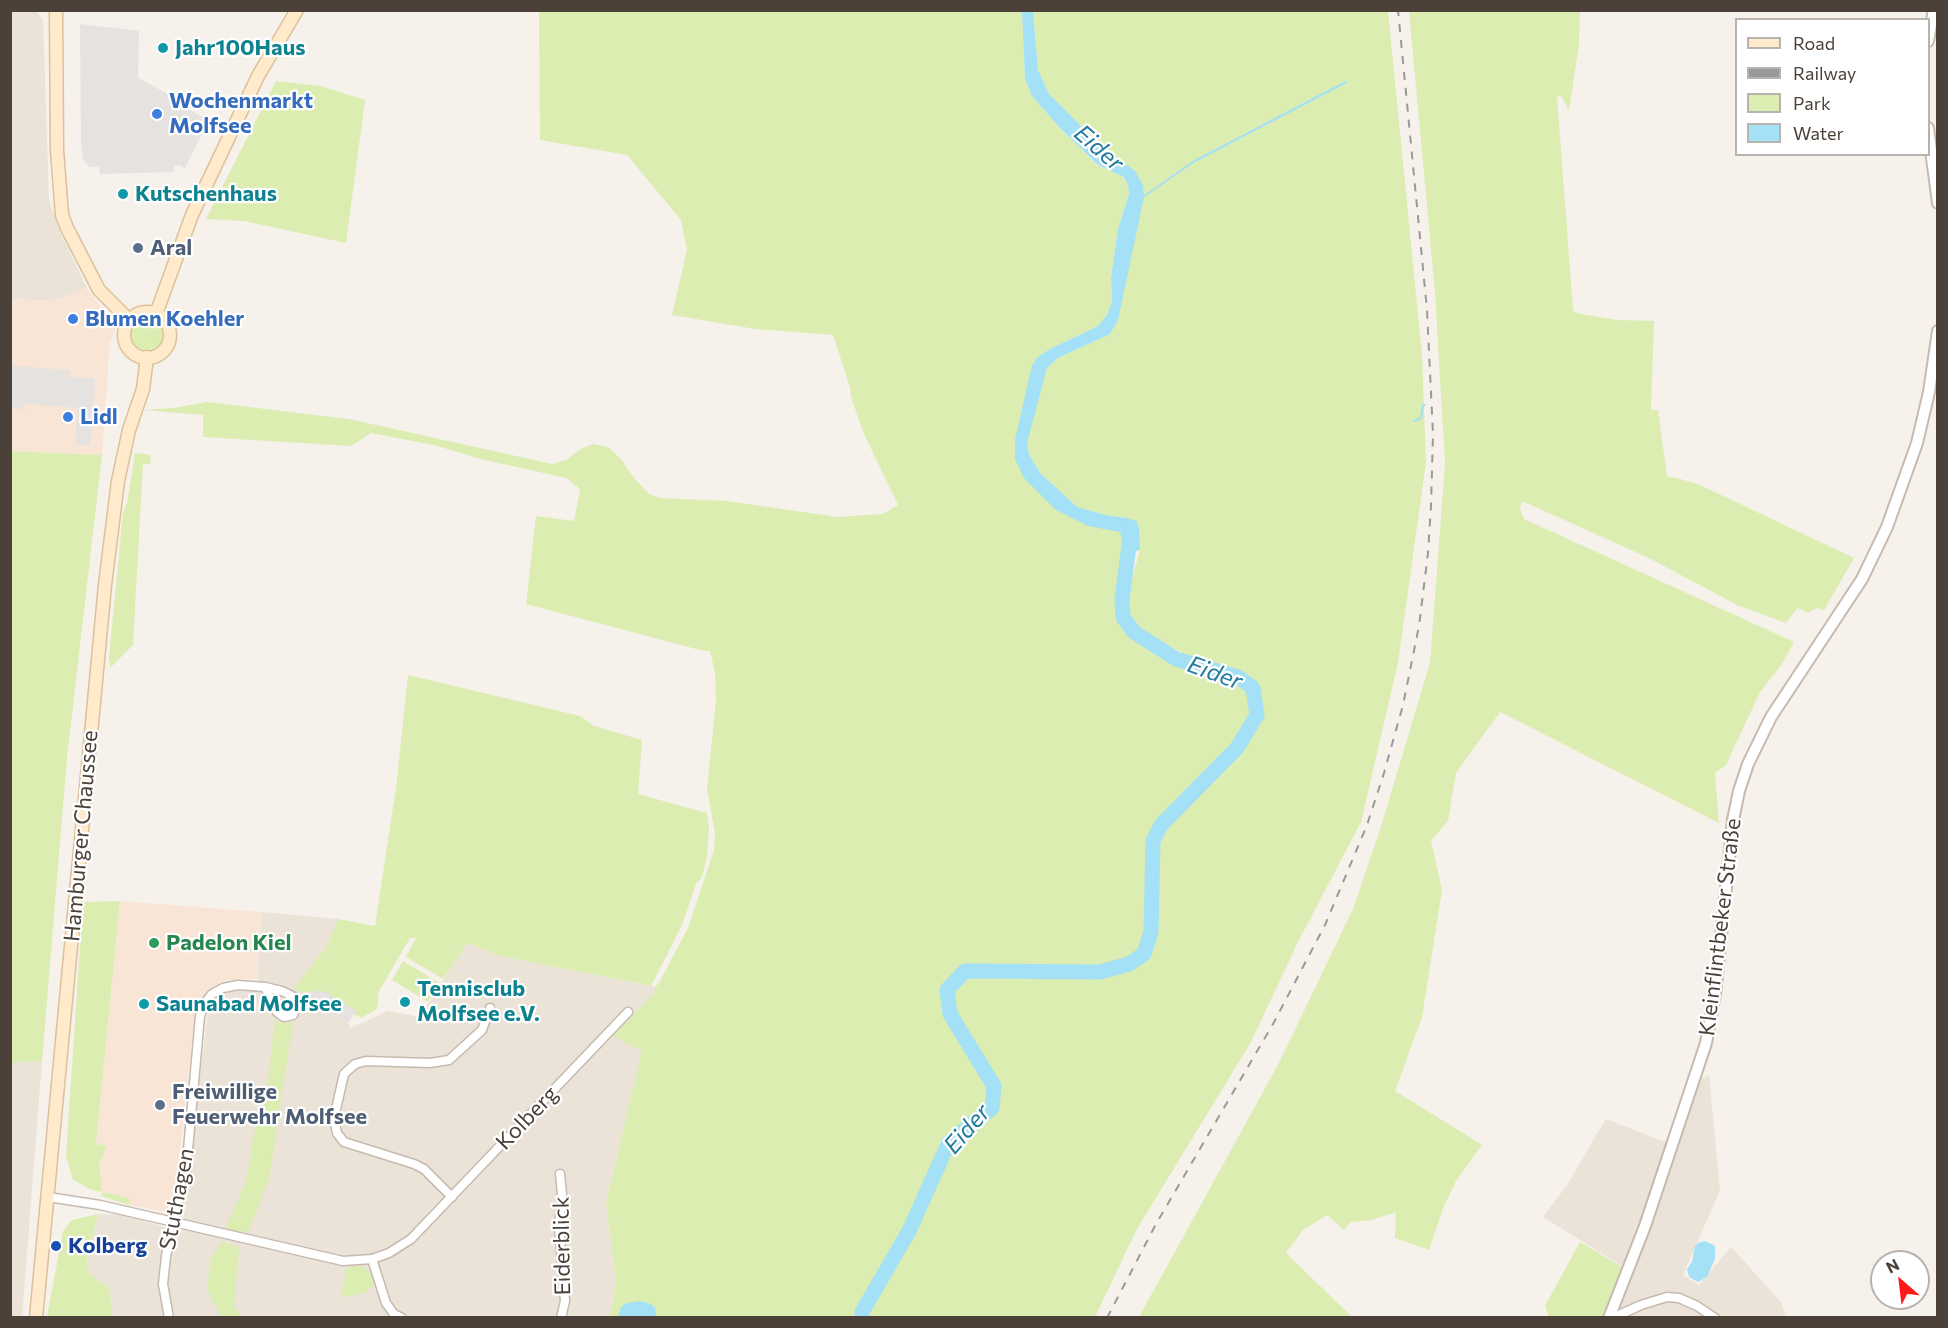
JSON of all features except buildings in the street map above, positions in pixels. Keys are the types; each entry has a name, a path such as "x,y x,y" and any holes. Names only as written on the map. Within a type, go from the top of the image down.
{"main road":[{"path":"56,10 57,150 62,215 99,290 130,321"},
{"path":"156,314 192,215 258,76 297,10"},
{"path":"142,313 156,314 167,324 170,339 162,352 147,357 135,354 127,345 125,332 130,321 142,313"},
{"name":"Hamburger Chaussee","path":"36,1317 106,573 118,480 129,430 143,389 147,357"}],"street":[{"path":"1930,34 1934,10"},
{"path":"1930,136 1938,203"},
{"name":"Kleinflintbeker Straße","path":"1610,1316 1645,1226 1706,1043 1717,977 1733,820 1742,782 1771,717 1862,579 1873,557 1902,490 1917,443 1929,392 1938,331"},
{"name":"Stuthagen","path":"169,1317 163,1284 166,1256 186,1172 201,1016 205,1003 212,994 223,988 238,985 265,987"},
{"path":"452,1197 424,1169 344,1142 334,1126 334,1118 344,1074 355,1064 366,1061 430,1063 449,1060 482,1030 490,1008"},
{"name":"Kolberg","path":"48,1197 100,1205 343,1261 372,1259 389,1253 411,1239 628,1012"},
{"name":"Eiderblick","path":"560,1174 562,1194 559,1226 565,1301 561,1317"},
{"path":"372,1259 389,1309 402,1317"},
{"path":"1610,1316 1619,1315 1667,1297 1679,1298 1715,1317"}],"shaded area":[{"path":"10,11 36,11 43,20 49,200 60,232 87,288 54,301 11,299"},
{"path":"80,24 139,31 138,78 177,99 176,103 209,120 185,168 179,165 174,166 174,172 100,174 99,167 89,167 83,159"},
{"path":"87,288 116,328 110,341 102,455 11,451 10,299 54,301"},
{"path":"11,366 70,370 70,377 95,379 90,445 75,445 78,408 25,404 24,409 11,408"},
{"path":"120,901 261,912 257,979 220,982 208,990 195,1010 176,1188 170,1206 163,1211 129,1205 130,1198 102,1192 96,1145"},
{"path":"261,912 338,919 326,947 295,988 348,1023 351,1028 388,1011 420,1017 466,943 500,956 655,987 606,1202 616,1283 610,1317 113,1317 109,1288 89,1274 87,1259 98,1214 122,1215 182,1232 207,1018 210,1006 219,996 231,991 257,991"},
{"path":"326,992 356,1011 348,1023 302,993"},
{"path":"42,1061 22,1317 11,1318 11,1065 14,1062"},
{"path":"1709,1075 1720,1190 1683,1275 1699,1285 1731,1247 1781,1302 1786,1317 1609,1317 1628,1270 1543,1217 1567,1185 1606,1119 1677,1147 1699,1080"}],"green space":[{"path":"539,11 1022,11 1025,79 1032,96 1097,165 1124,177 1129,194 1118,229 1111,278 1112,302 1107,315 1098,326 1050,349 1032,365 1024,478 1112,530 1120,532 1124,537 1117,594 1120,618 1126,629 1147,645 1178,662 1238,681 1250,691 1258,692 1252,681 1244,674 1190,656 1163,644 1141,629 1128,611 1129,589 1140,550 1127,518 1077,508 1040,473 1029,454 1027,443 1030,426 1047,368 1058,358 1110,334 1135,171 1099,144 1049,94 1038,70 1033,11 1388,11 1422,355 1426,462 1398,663 1361,822 1298,942 1251,1042 1137,1229 1095,1317 610,1317 616,1283 606,1202 642,1051 613,1036 651,996 653,998 655,987 688,928 714,850 715,833 707,789 716,700 715,673 710,651 526,604 536,516 574,521 580,489 566,478 481,459 434,445 371,433 351,446 203,437 203,415 144,410 207,402 349,419 552,464 566,460 579,450 593,444 608,447 621,459 648,493 659,498 727,501 837,517 883,514 898,505 864,434 833,335 755,329 672,315 687,250 681,220 627,155 540,140"},
{"path":"1409,11 1580,11 1579,44 1569,111 1562,97 1557,96 1573,310 1576,313 1617,320 1654,321 1651,410 1658,410 1667,477 1700,485 1854,558 1824,610 1817,608 1808,613 1797,608 1786,623 1739,606 1649,558 1522,501 1520,509 1524,519 1794,642 1782,664 1760,692 1726,765 1715,773 1719,823 1500,712 1456,773 1448,821 1431,841 1442,890 1422,1017 1395,1091 1482,1145 1456,1181 1444,1206 1429,1250 1395,1238 1396,1212 1372,1220 1351,1222 1344,1230 1327,1215 1302,1231 1286,1253 1352,1317 1139,1317 1279,1063 1353,909 1380,830 1430,663 1445,464 1435,293"},
{"path":"276,81 320,86 365,100 346,243 244,221 206,219"},
{"path":"148,317 160,323 166,335 160,347 148,353 136,347 130,335 136,323"},
{"path":"11,451 102,455 67,758 42,1061 14,1062 11,1065"},
{"path":"135,453 151,455 150,464 143,464 133,645 110,668 109,657 123,513 127,503"},
{"path":"408,675 580,716 594,726 642,740 638,794 707,813 709,829 707,856 702,877 696,884 682,925 651,986 500,956 467,943 443,979 406,957 416,938 410,938 377,994 379,995 377,1009 361,1018 354,1014 356,1011 318,991 302,993 294,988 326,947 338,919 375,926 396,788"},
{"path":"120,901 96,1144 107,1146 99,1163 102,1192 92,1190 73,1180 66,1156 83,902"},
{"path":"403,961 439,983 428,1002 392,980"},
{"path":"275,1019 281,1023 293,1022 269,1179 248,1233 225,1229 245,1184 258,1114 266,1101"},
{"path":"102,1192 130,1198 129,1205 101,1196"},
{"path":"98,1214 87,1259 89,1274 109,1288 113,1317 47,1317 63,1231 72,1220"},
{"path":"222,1242 239,1247 234,1305 241,1317 221,1317 207,1289 211,1257"},
{"path":"1580,1242 1622,1267 1602,1317 1549,1317 1545,1306"},
{"path":"363,1266 370,1273 374,1285 364,1293 344,1297 341,1295 346,1269"}],"water":[{"path":"1022,11 1033,11 1038,70 1049,94 1099,144 1135,171 1143,185 1144,197 1118,320 1110,334 1058,358 1047,368 1027,443 1029,454 1040,473 1077,507 1137,521 1140,550 1123,555 1124,537 1120,532 1088,526 1056,510 1024,478 1015,459 1015,440 1032,365 1038,357 1050,349 1098,326 1107,315 1112,302 1111,278 1118,229 1129,194 1124,177 1098,165 1060,128 1032,96 1025,79"},
{"path":"1705,1241 1715,1246 1715,1259 1707,1277 1698,1282 1689,1277 1687,1269 1692,1262 1695,1246"},
{"path":"640,1301 651,1304 655,1308 656,1317 618,1317 621,1307 627,1303"}],"waterway":[{"path":"1143,197 1193,162 1346,82"},
{"path":"1414,421 1421,418 1423,405 1425,405"},
{"name":"Eider","path":"862,1318 862,1312 909,1231 949,1142 992,1108 994,1086 950,1014 947,990 965,971 1100,972 1129,964 1144,954 1151,932 1153,841 1161,825 1237,748 1257,715 1253,688 1238,677 1176,659 1134,632 1123,617 1122,599 1130,538 1128,534"}],"railway":[{"path":"1107,1318 1156,1224 1273,1024 1325,925 1367,825 1403,705 1419,626 1428,553 1433,434 1427,310 1398,10"}],"place":[{"name":"Jahr100Haus","path":"163,48"},
{"name":"Wochenmarkt Molfsee","path":"157,114"},
{"name":"Kutschenhaus","path":"123,194"},
{"name":"Aral","path":"138,248"},
{"name":"Blumen Koehler","path":"73,319"},
{"name":"Lidl","path":"68,417"},
{"name":"Padelon Kiel","path":"154,943"},
{"name":"Tennisclub Molfsee e.V.","path":"405,1002"},
{"name":"Saunabad Molfsee","path":"144,1004"},
{"name":"Freiwillige Feuerwehr Molfsee","path":"160,1105"},
{"name":"Kolberg","path":"56,1246"}]}
